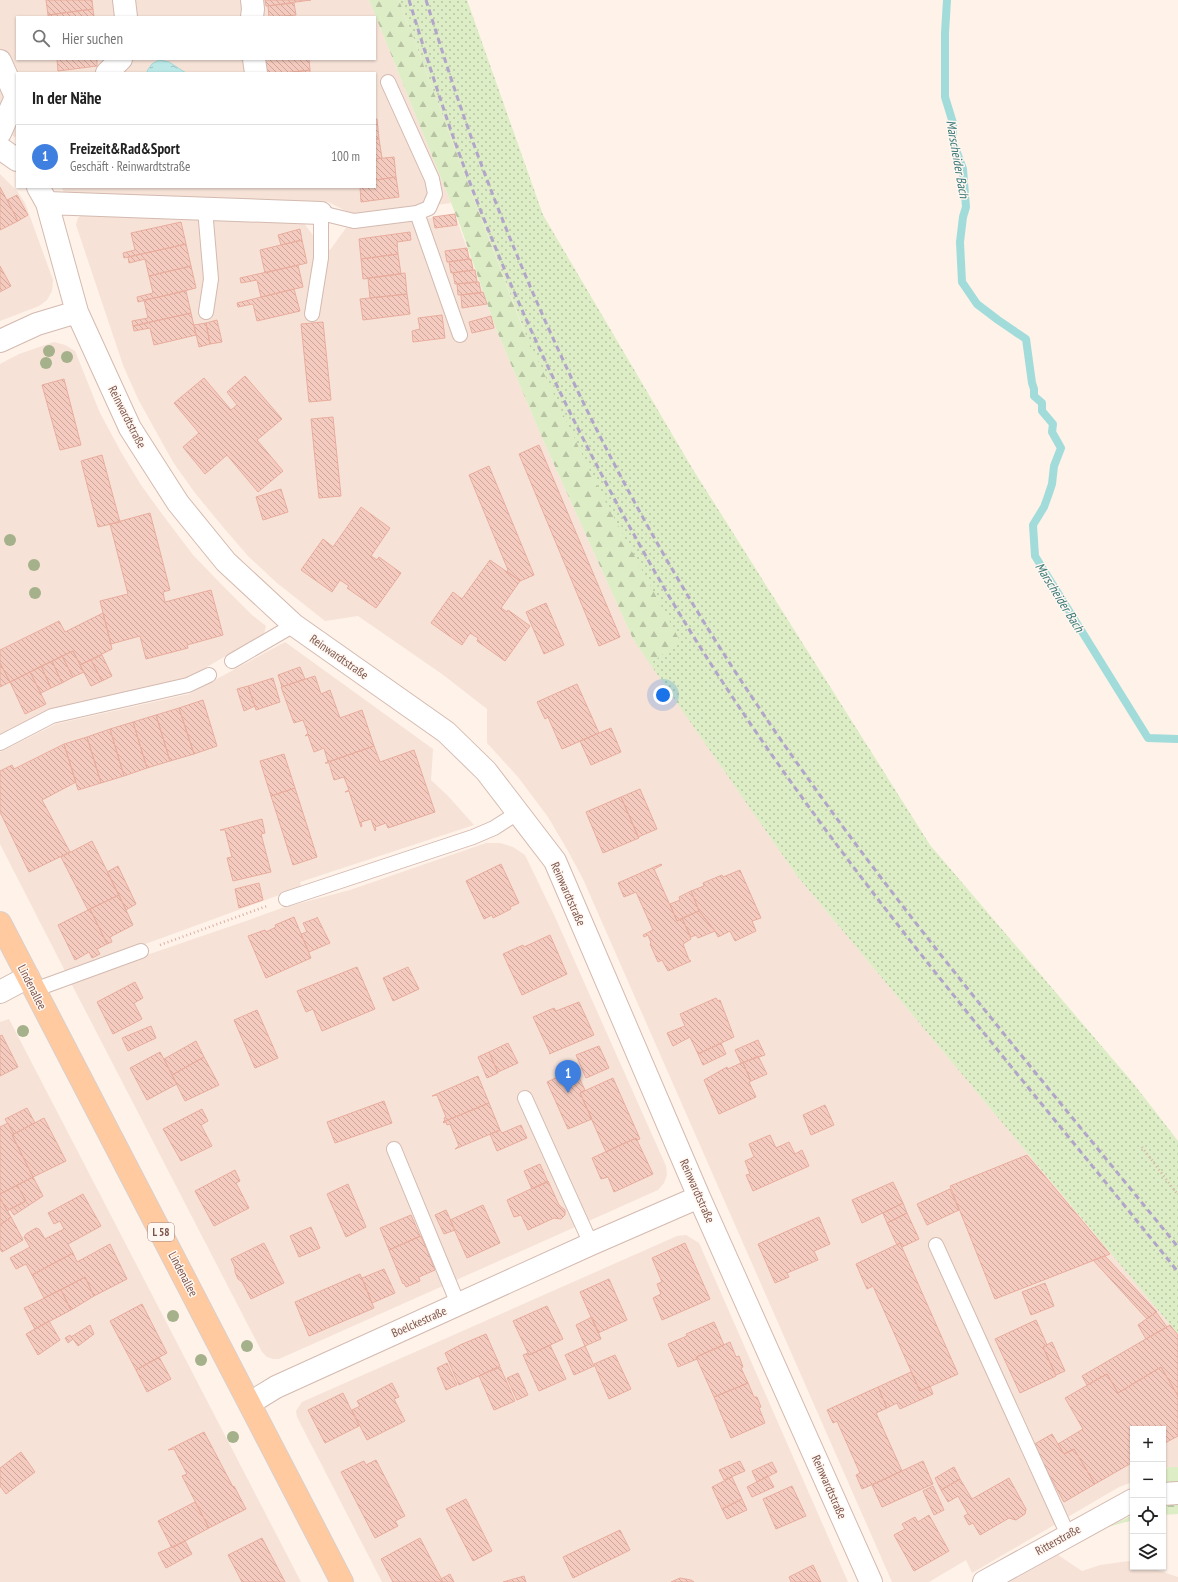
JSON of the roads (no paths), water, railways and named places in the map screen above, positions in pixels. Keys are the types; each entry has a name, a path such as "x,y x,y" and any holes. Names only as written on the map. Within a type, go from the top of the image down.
{"main road":[{"name":"Lindenallee","path":"0,923 342,1582"}],"street":[{"path":"124,0 126,16"},
{"path":"252,0 252,16"},
{"path":"109,72 120,60"},
{"path":"254,60 256,72"},
{"path":"0,61 16,95"},
{"path":"0,133 16,99"},
{"path":"0,148 16,159"},
{"path":"43,195 205,209 321,213"},
{"name":"Reinwardtstraße","path":"43,195 77,312 130,428 178,503 226,562 294,625 446,732 486,770 555,861 699,1197 871,1582"},
{"path":"0,341 37,324 77,312"},
{"path":"0,992 31,984"},
{"name":"Boelckestraße","path":"250,1403 276,1387 591,1244 699,1197"},
{"path":"1166,1494 1178,1493"},
{"name":"Ritterstraße","path":"991,1581 1068,1534 1130,1502"}],"lane":[{"path":"312,314 321,258 321,213 354,221 417,213 429,208 435,194 432,178 388,82"},
{"path":"205,209 211,279 206,312"},
{"path":"417,213 460,335"},
{"path":"232,661 294,625"},
{"path":"0,743 52,716 188,685 209,675"},
{"path":"286,899 472,837 494,828 519,812"},
{"path":"31,984 141,952"},
{"path":"525,1098 591,1244"},
{"path":"394,1148 458,1304"},
{"path":"936,1245 1068,1534"}],"water":[{"path":"159,60 169,62 184,72 148,72 152,64"}],"waterway":[{"name":"Marscheider Bach","path":"947,0 945,33 945,97 953,123 953,142 963,169 966,207 963,217 960,242 962,282 977,304 1026,339 1034,396 1042,403 1042,411 1053,424 1052,432 1061,448 1054,466 1052,484 1048,496 1044,507 1033,525 1035,556 1148,738 1178,739"}],"railway":[{"path":"409,0 456,144 484,219 529,327 606,484 663,586 719,677 780,766 843,853 975,1022 1178,1272"},
{"path":"426,0 473,141 505,226 532,291 591,418 623,481 692,603 780,739 833,814 1003,1033 1178,1247"}],"place":[{"name":"Freizeit&Rad&Sport","path":"568,1093"}]}
